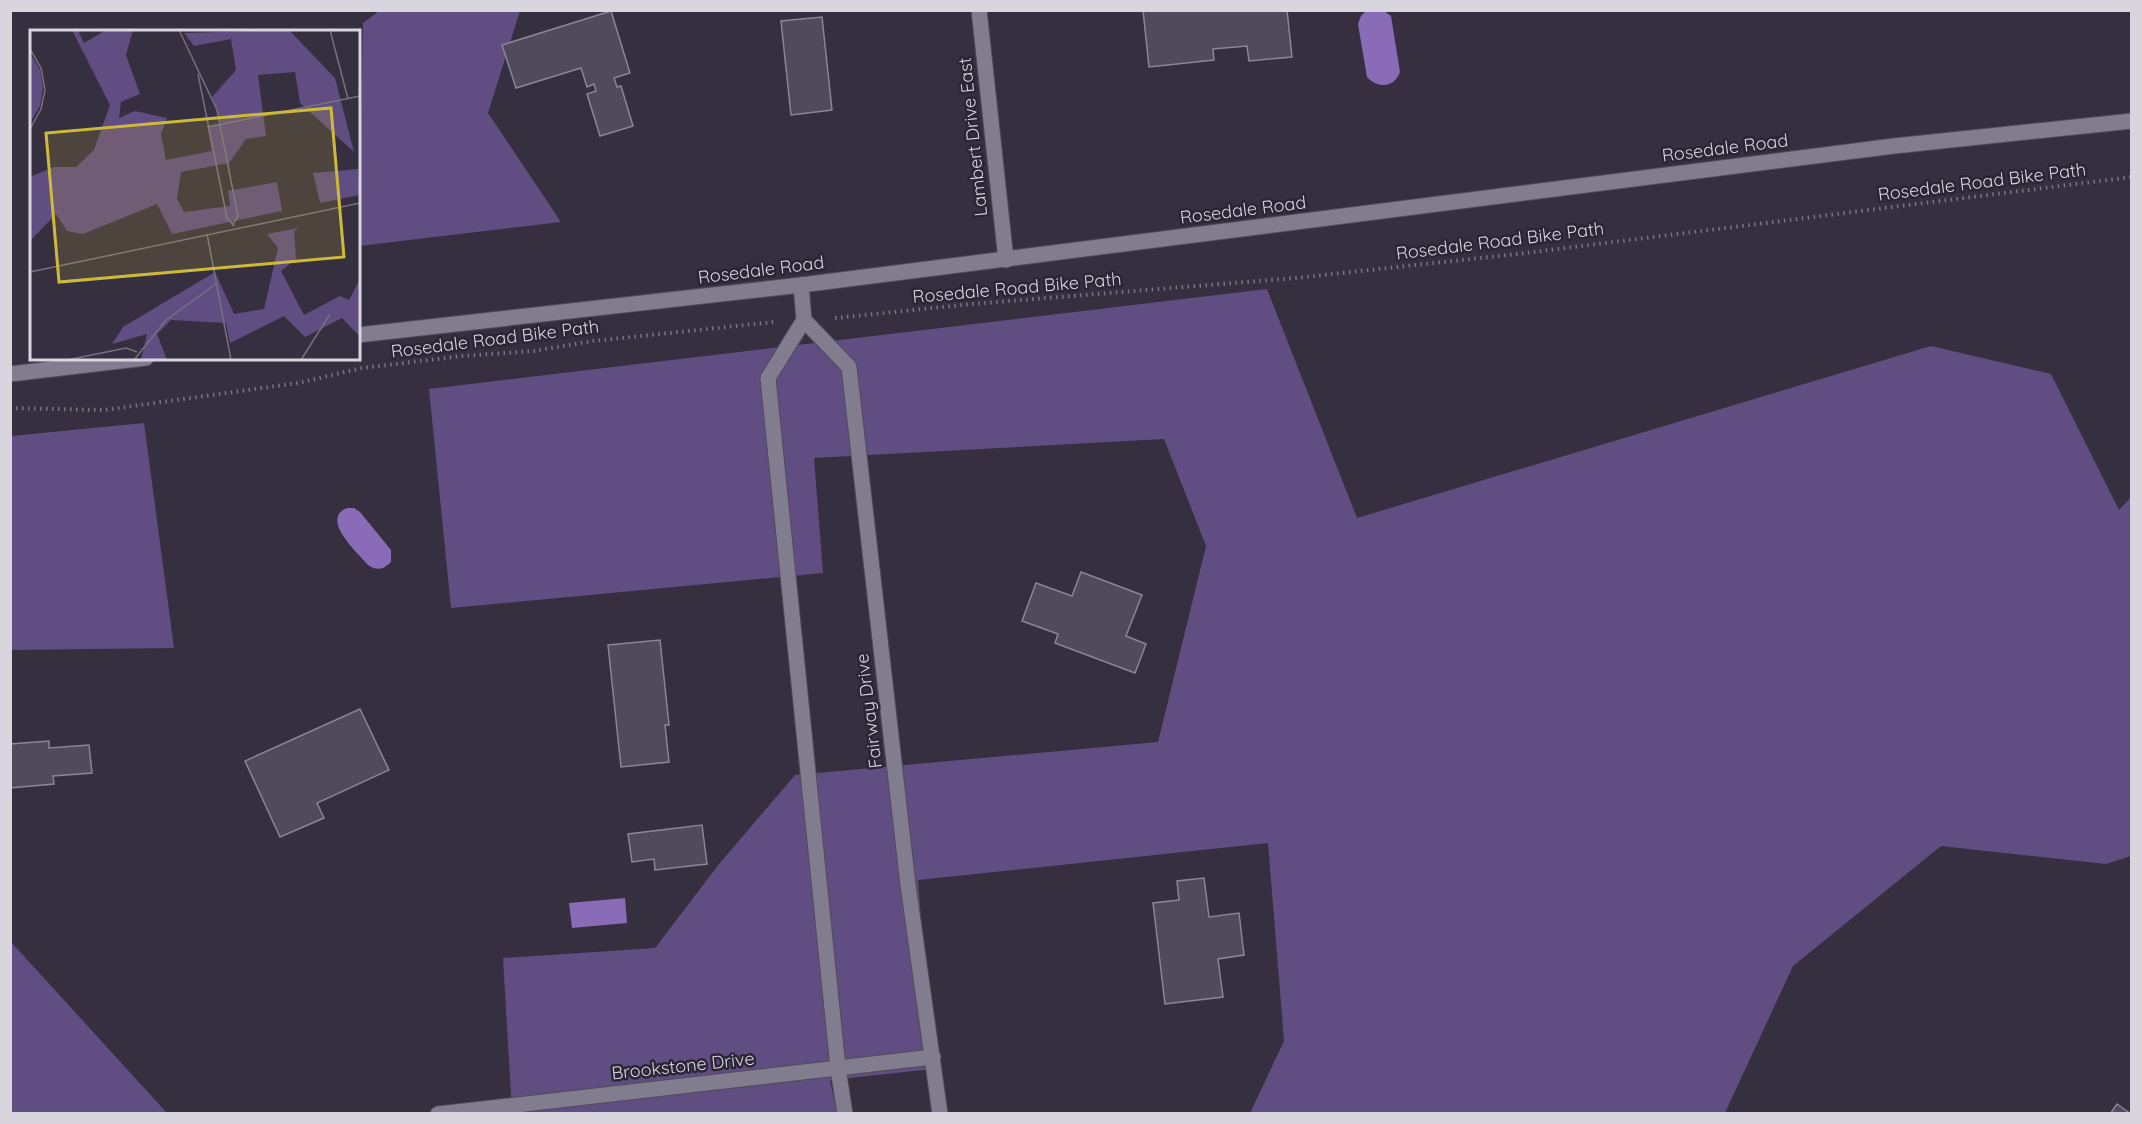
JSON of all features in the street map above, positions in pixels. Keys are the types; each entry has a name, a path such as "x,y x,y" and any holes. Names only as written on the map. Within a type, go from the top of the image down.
{"street":[{"name":"Lambert Drive East","path":"979,10 1006,260"},
{"name":"Rosedale Road","path":"360,335 801,285 1894,146 2132,120"},
{"path":"801,285 804,320 768,378 838,1068 845,1113"},
{"name":"Fairway Drive","path":"804,320 849,367 908,885 940,1113"},
{"path":"10,374 129,360"},
{"name":"Brookstone Drive","path":"438,1113 933,1057"}],"path":[{"name":"Rosedale Road Bike Path","path":"870,316 984,303 1296,278 1526,253 2132,177"},
{"name":"Rosedale Road Bike Path","path":"10,408 104,410 298,383 362,368 462,356 534,351 593,341 734,325"}],"shaded area":[{"path":"1367,10 1384,11 1391,16 1400,72 1390,84 1376,84 1367,77 1358,24 1361,16"},
{"path":"379,11 520,11 488,113 561,222 360,246 363,23"},
{"path":"1267,289 1357,518 1931,346 2051,374 2119,510 2131,497 2131,856 2106,864 1941,846 1793,966 1725,1113 1250,1113 1284,1041 1268,843 918,880 933,1069 830,1080 837,1113 512,1113 503,958 655,948 719,864 795,775 1158,742 1206,546 1164,439 814,458 823,573 451,608 429,389"},
{"path":"144,423 174,648 11,650 11,436"},
{"path":"347,508 354,508 360,512 391,550 391,562 385,567 377,569 368,565 343,536 337,520 340,513"},
{"path":"625,898 627,923 572,928 569,903"},
{"path":"11,942 167,1113 11,1113"}],"building":[{"path":"1143,10 1287,10 1292,57 1249,61 1247,46 1213,49 1214,60 1149,67"},
{"path":"611,11 630,73 614,78 617,87 621,86 633,126 600,136 587,94 596,91 594,84 587,87 581,68 516,88 502,45"},
{"path":"822,17 832,110 791,115 781,21"},
{"path":"1081,572 1142,595 1126,636 1146,644 1135,673 1055,643 1058,634 1022,621 1036,583 1072,596"},
{"path":"660,640 669,725 665,725 669,762 621,767 608,645"},
{"path":"360,709 389,770 317,803 324,818 280,837 245,761"},
{"path":"49,741 49,748 89,745 92,773 53,776 54,784 10,788 10,744"},
{"path":"702,825 707,864 655,870 654,859 632,862 628,834"},
{"path":"1204,878 1209,917 1239,913 1244,955 1218,959 1223,997 1165,1004 1153,903 1179,900 1177,881"},
{"path":"2117,1104 2131,1114 2110,1114"}]}
